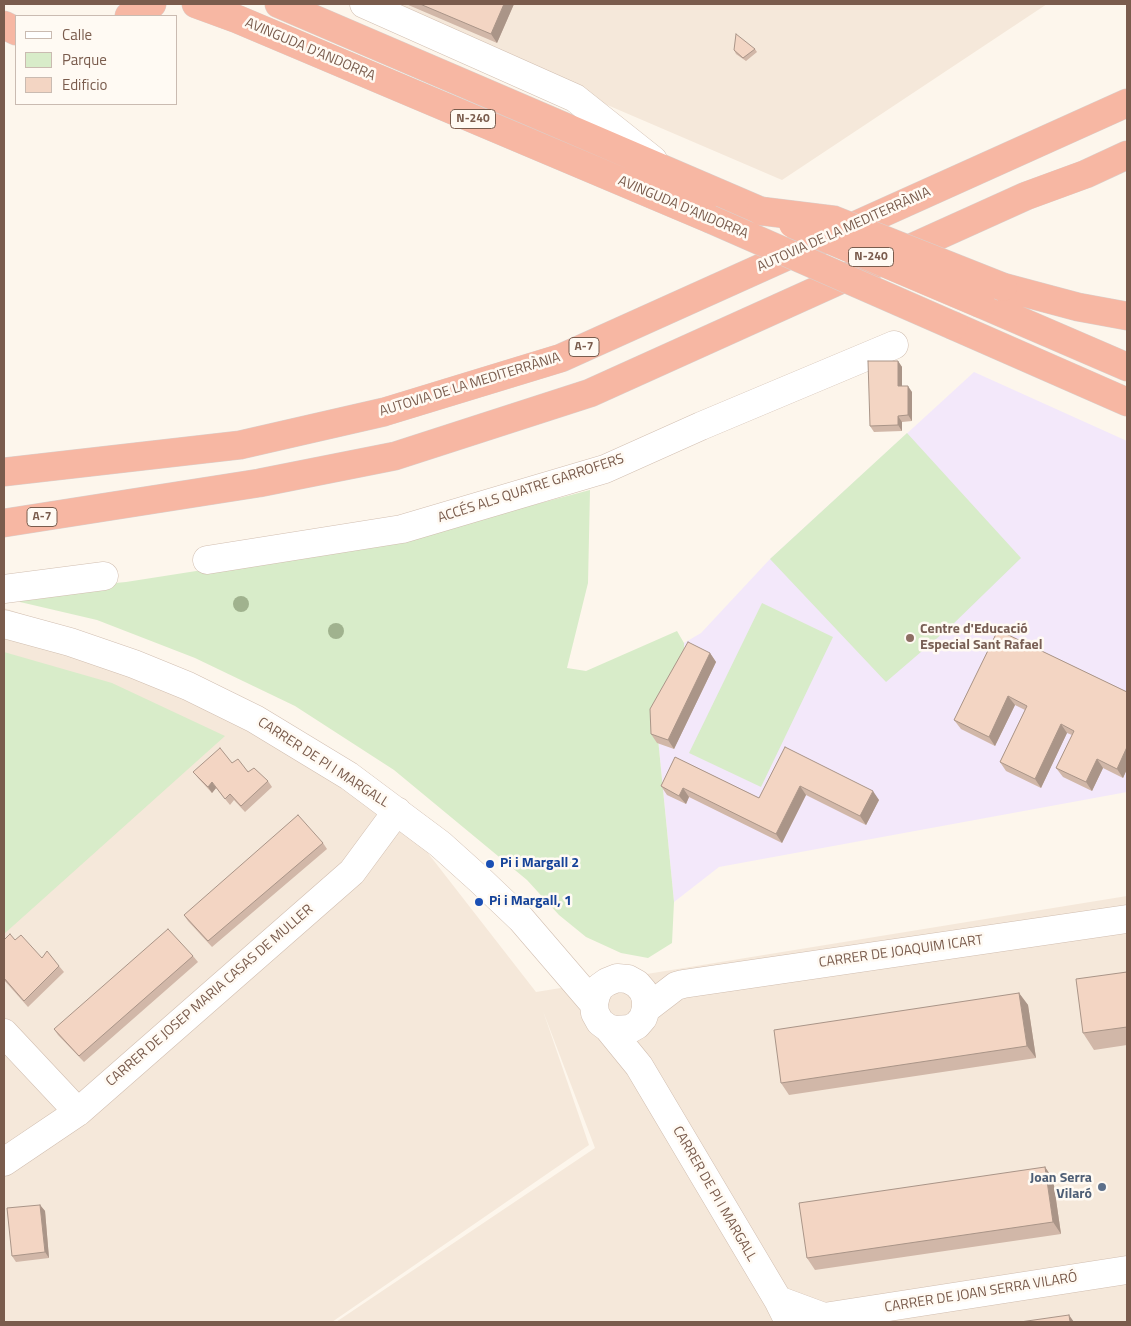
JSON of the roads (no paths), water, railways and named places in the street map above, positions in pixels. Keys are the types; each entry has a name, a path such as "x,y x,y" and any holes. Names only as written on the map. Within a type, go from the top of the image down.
{"highway":[{"path":"128,15 138,4"},
{"path":"129,15 152,4"},
{"name":"AVINGUDA D'ANDORRA","path":"196,4 237,19 710,219 1127,402"},
{"name":"AVINGUDA D'ANDORRA","path":"279,4 760,211 1127,366"},
{"name":"AUTOVIA DE LA MEDITERRÀNIA","path":"4,472 240,445 384,412 561,358 1127,103"},
{"name":"A-7","path":"4,524 259,483 395,456 590,393 1026,196 1086,174 1127,155"},
{"path":"760,211 834,220 1002,287 1078,307 1127,316"}],"street":[{"name":"AVINGUDA D'ANDORRA","path":"364,4 575,98 665,170"},
{"name":"ACCÉS ALS QUATRE GARROFERS","path":"207,560 402,529 605,468 894,345"},
{"path":"4,588 104,576"},
{"name":"CARRER DE PI I MARGALL","path":"4,624 70,642 134,664 188,686 254,719 349,776 440,844 521,919 545,947 600,993 595,1013 600,1022 608,1028 639,1066 783,1311"},
{"name":"CARRER DE JOSEP MARIA CASAS DE MULLER","path":"4,1162 78,1112 352,872 397,811"},
{"name":"CARRER DE JOAQUIM ICART","path":"640,1006 676,986 693,982 1127,919"},
{"path":"600,993 617,978 628,979 640,1006 623,1031 608,1028"},
{"name":"CARRER DE PI I MARGALL","path":"639,1066 640,1006"},
{"path":"4,1033 78,1112"},
{"name":"CARRER DE JOAN SERRA VILARÓ","path":"783,1311 824,1316 1127,1270"}],"place":[{"name":"Centre d'Educació Especial Sant Rafael","path":"910,638"},
{"name":"Pi i Margall 2","path":"490,864"},
{"name":"Pi i Margall, 1","path":"479,902"},
{"name":"Joan Serra Vilaró","path":"1102,1187"}]}
